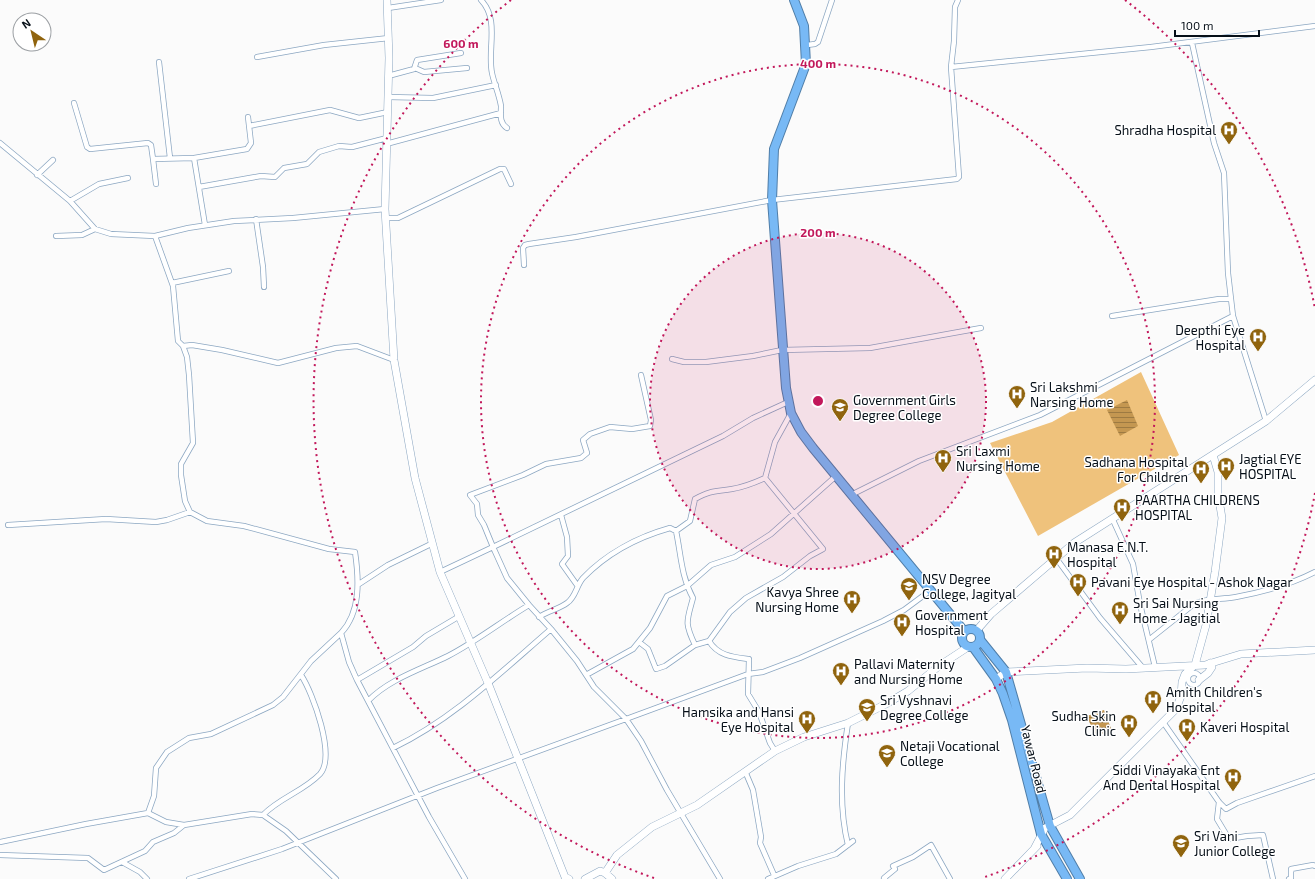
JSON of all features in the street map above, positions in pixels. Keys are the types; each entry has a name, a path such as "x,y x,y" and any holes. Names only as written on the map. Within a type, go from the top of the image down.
{"highway":[{"path":"794,0 802,16 807,45 804,72 774,149 772,200 782,350 788,402 791,413 801,432 851,495 964,631"},
{"path":"964,631 971,628 977,630 981,641 1006,672 1050,826 1080,879"},
{"path":"964,631 962,640 971,647 981,641"},
{"name":"Yawar Road","path":"971,647 996,679 1012,720 1042,837 1067,879"}],"main road":[{"path":"387,0 389,38 385,218 394,360 415,478 431,544 440,572 458,617 488,683 565,877 569,879"},
{"path":"977,630 991,614 1074,544 1266,421 1315,380"},
{"path":"1005,879 1034,850 1050,826 1070,815 1176,709 1181,696 1182,682 1195,665 1211,598 1222,518 1218,494 1218,472 1213,455"},
{"path":"605,872 617,855 652,827 683,814 775,751 804,737 848,723 908,691 939,666 971,647"},
{"path":"996,679 1006,672 1195,665 1210,663 1241,654 1315,650"},
{"path":"1199,680 1208,673 1212,667 1210,663"},
{"path":"586,879 600,871 605,872 612,879"}],"street":[{"path":"388,8 441,0"},
{"path":"481,0 488,10 491,22 492,73 496,85 501,121 507,128"},
{"path":"807,45 818,42 832,0"},
{"path":"524,265 523,248 525,245 529,244 576,238 772,200 953,180 959,177 951,67 954,41 955,7 958,0"},
{"path":"951,67 1192,43 1315,26"},
{"path":"257,57 324,45 389,38"},
{"path":"1192,43 1214,143 1224,173 1228,273 1233,316 1266,421"},
{"path":"415,68 415,62 417,60 460,53"},
{"path":"159,62 170,158"},
{"path":"388,76 415,68 424,72 467,68"},
{"path":"388,97 432,98 496,85"},
{"path":"74,103 87,147 90,149 148,142 151,145 156,184"},
{"path":"249,126 330,110 359,118 388,112"},
{"path":"199,187 261,176 275,176 284,168 307,164 319,152 339,146 352,147 386,141 501,113"},
{"path":"153,159 194,158 247,149 251,143 248,117"},
{"path":"0,143 70,201 95,229 111,234 155,236 205,225 256,219 293,218 385,209"},
{"path":"194,158 205,225"},
{"path":"37,175 53,160"},
{"path":"385,218 398,218 500,169 504,169 506,171 511,184"},
{"path":"70,201 99,184 128,178"},
{"path":"256,219 264,267 264,287"},
{"path":"56,236 82,235 95,229"},
{"path":"148,813 154,796 156,768 167,752 189,738 211,734 261,712 283,697 311,661 346,627 352,614 359,584 355,552 329,549 244,526 207,521 190,512 185,501 181,475 181,464 193,443 187,357 183,346 178,341 172,283 155,236"},
{"path":"172,283 228,271"},
{"path":"1112,316 1219,299 1231,299"},
{"path":"851,495 919,461 1040,415 1233,316"},
{"path":"672,359 684,362 706,362 754,356 782,350 870,348 981,328"},
{"path":"183,346 192,345 222,350 278,362 336,348 357,346 394,360"},
{"path":"642,375 651,420 650,426 632,429 610,426 590,434 583,440 588,453 581,458 546,464 523,475 470,495 477,504 478,515 484,525 507,578 577,661 594,687 626,719 641,740 667,790 683,814 720,879"},
{"path":"440,572 723,436 753,418 788,402"},
{"path":"676,531 690,520 695,499 708,491 732,490 750,485 765,478 775,442 791,413"},
{"path":"586,675 633,649 650,628 667,596 687,586 712,565 735,557 772,534 836,476"},
{"path":"639,642 648,649 656,669 665,666 695,645 709,641 730,612 746,598 783,577 810,556 824,549 765,478"},
{"path":"8,525 106,519 156,522 190,512"},
{"path":"561,515 567,537 568,556 562,564 577,585"},
{"path":"1113,520 1133,564 1140,604 1150,639 1155,667"},
{"path":"540,617 551,609 566,604 574,598 577,585 601,562 619,550 657,532 670,528 676,531"},
{"path":"676,531 682,570 687,586 694,598 686,620 695,645"},
{"path":"359,584 388,565 431,544"},
{"path":"1056,558 1100,618 1144,668"},
{"path":"1150,639 1194,604 1211,598 1222,599 1259,592 1285,585 1315,572"},
{"path":"189,879 252,860 517,759 748,674 763,672 800,658 883,621 904,610 931,590"},
{"path":"368,701 376,692 470,643 529,605"},
{"path":"357,680 413,647 426,636 458,617"},
{"path":"393,748 418,736 488,683 551,629"},
{"path":"340,633 349,662 357,680 418,796 465,879"},
{"path":"709,641 712,647 722,654 749,659 748,694 759,712 770,743 775,751"},
{"path":"1188,674 1197,674 1199,680 1195,684 1191,684 1188,681 1188,674"},
{"path":"263,815 271,806 313,780 324,767 326,749 319,717 311,694 301,675"},
{"path":"1163,722 1219,802 1226,809 1237,803 1315,776"},
{"path":"848,723 843,758 842,784 844,827 848,844"},
{"path":"745,772 753,790 761,838 760,842 774,875"},
{"path":"1219,802 1217,819 1229,840 1247,836 1263,836 1273,879"},
{"path":"0,842 148,813 166,822 184,825 240,814 263,815 286,831 336,879"},
{"path":"0,855 88,858 104,870 145,851 153,842 174,833 184,825"},
{"path":"768,879 774,875 836,854 853,841"},
{"path":"885,879 884,878 895,869 893,866 913,857 930,845 950,879"},
{"path":"122,862 140,872 147,879"},
{"path":"1289,879 1291,878 1291,869 1308,865 1315,866"}],"shaded area":[{"path":"1141,372 1179,455 1038,536 990,443 1052,422"},
{"path":"1127,400 1138,426 1120,436 1107,410"},
{"path":"1104,710 1112,731 1095,736 1087,716"}],"place":[{"name":"Shradha Hospital","path":"1229,145"},
{"name":"Deepthi Eye Hospital","path":"1258,352"},
{"name":"Sri Lakshmi Narsing Home","path":"1017,409"},
{"name":"Government Girls Degree College","path":"840,422"},
{"name":"Sri Laxmi Nursing Home","path":"943,473"},
{"name":"Jagtial EYE HOSPITAL","path":"1226,481"},
{"name":"Sadhana Hospital For Children","path":"1201,484"},
{"name":"PAARTHA CHILDRENS HOSPITAL","path":"1122,522"},
{"name":"Manasa E.N.T. Hospital","path":"1054,569"},
{"name":"Pavani Eye Hospital - Ashok Nagar","path":"1078,597"},
{"name":"NSV Degree College, Jagityal","path":"909,601"},
{"name":"Kavya Shree Nursing Home","path":"852,614"},
{"name":"Sri Sai Nursing Home - Jagitial","path":"1120,625"},
{"name":"Government Hospital","path":"902,637"},
{"name":"Pallavi Maternity and Nursing Home","path":"841,686"},
{"name":"Amith Children's Hospital","path":"1153,714"},
{"name":"Sri Vyshnavi Degree College","path":"867,722"},
{"name":"Hamsika and Hansi Eye Hospital","path":"807,734"},
{"name":"Sudha Skin Clinic","path":"1129,738"},
{"name":"Kaveri Hospital","path":"1187,742"},
{"name":"Netaji Vocational College","path":"887,768"},
{"name":"Siddi Vinayaka Ent And Dental Hospital","path":"1233,792"},
{"name":"Sri Vani Junior College","path":"1181,858"}]}
